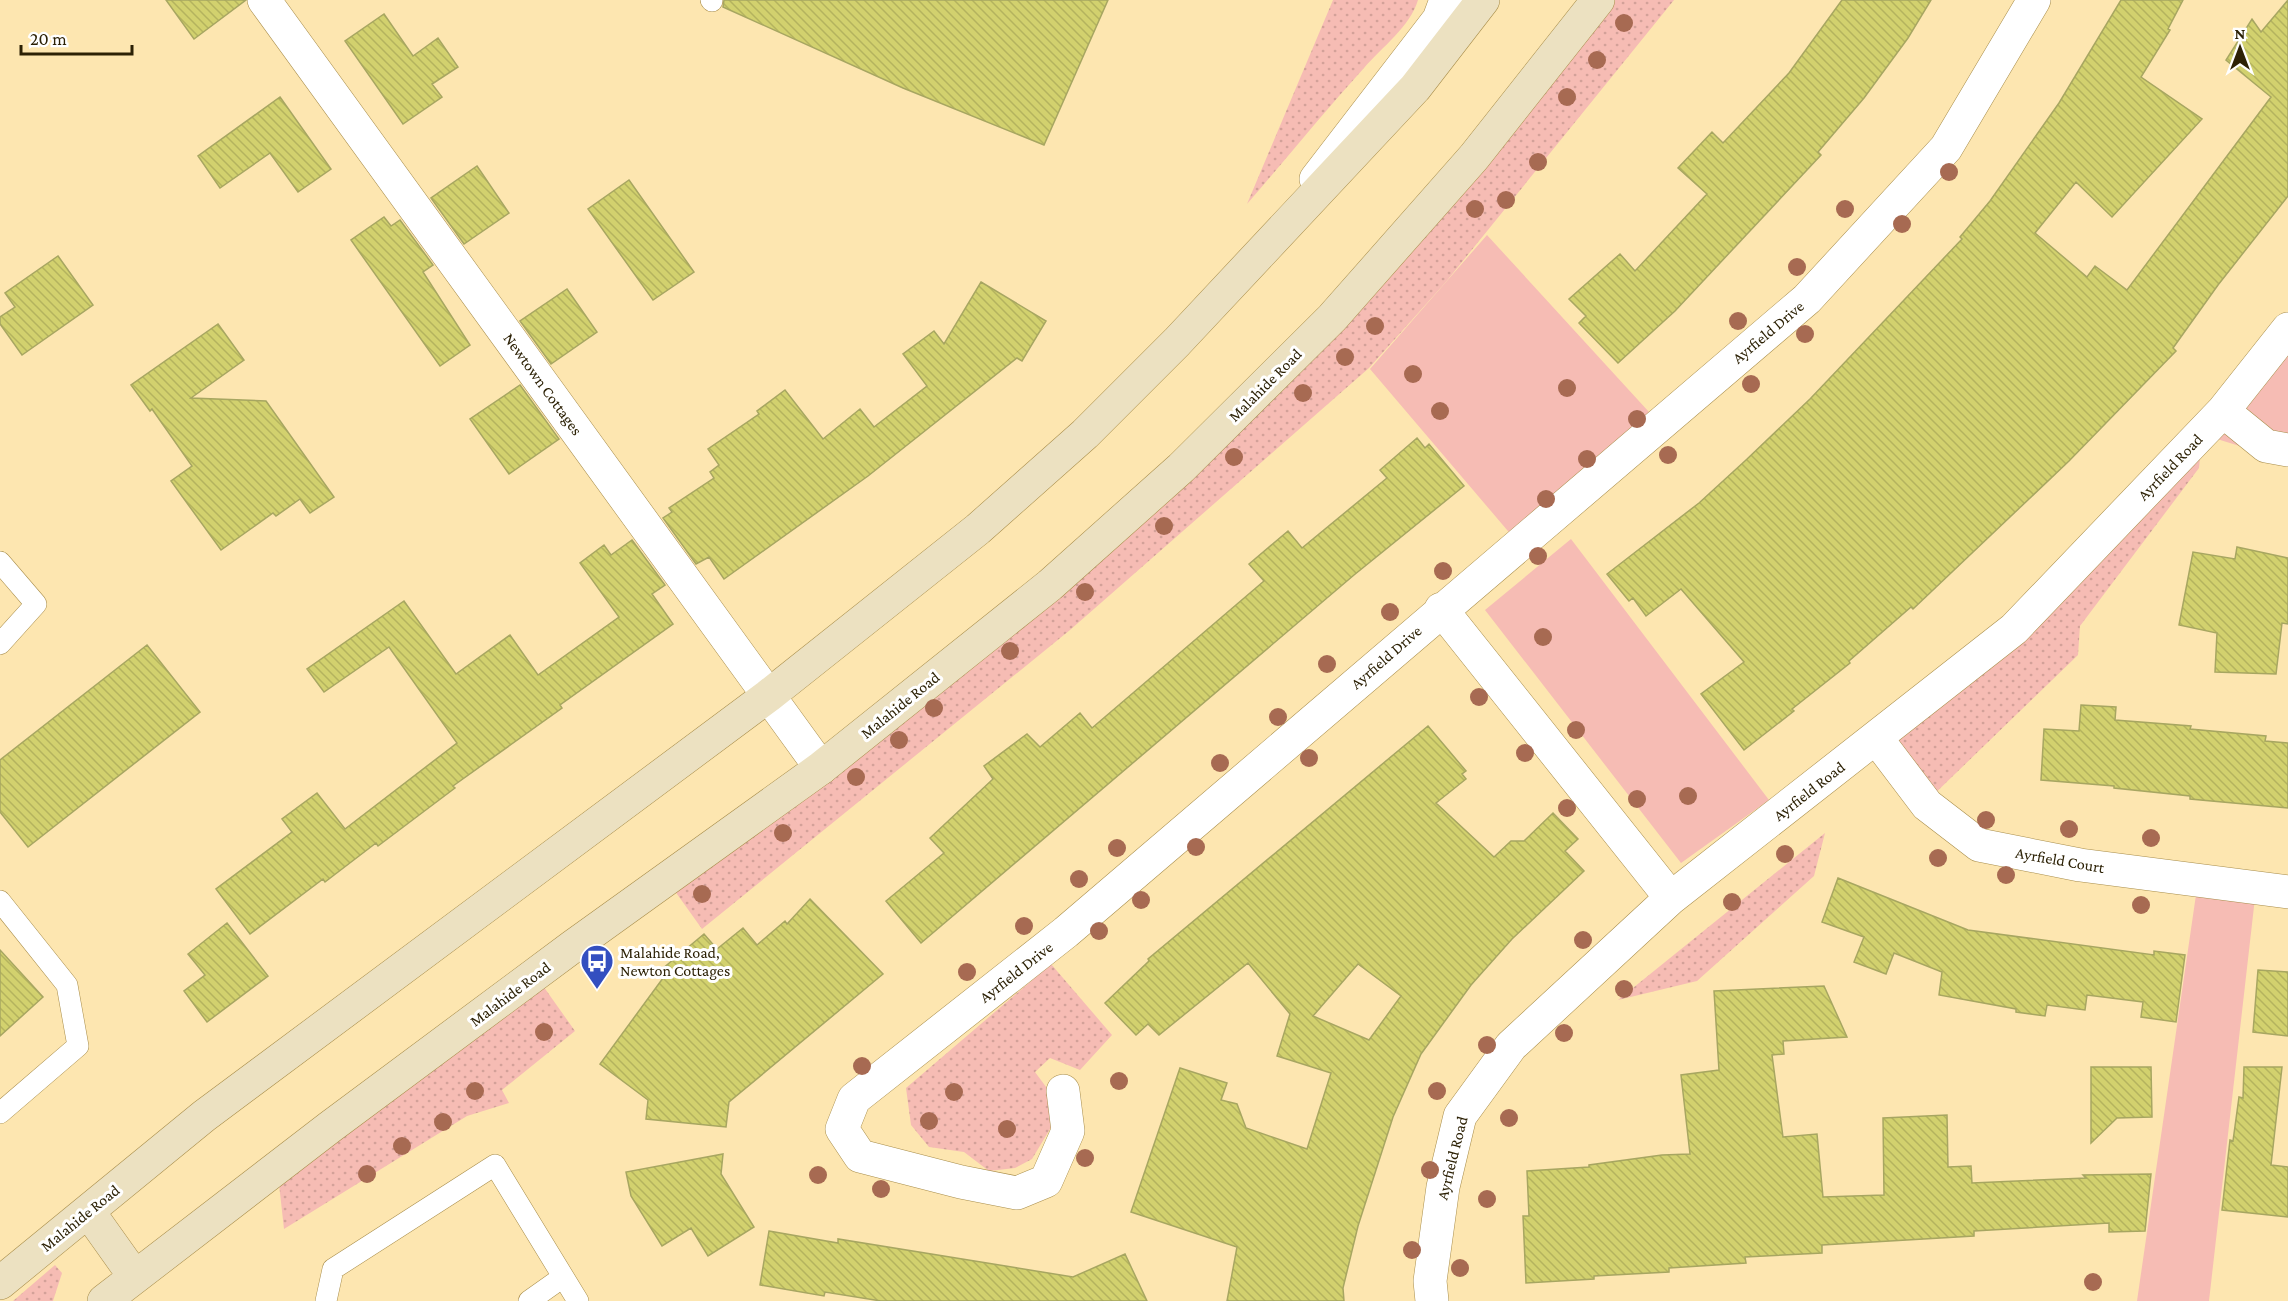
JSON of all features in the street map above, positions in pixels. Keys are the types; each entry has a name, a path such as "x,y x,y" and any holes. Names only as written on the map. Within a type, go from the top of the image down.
{"main road":[{"name":"Malahide Road","path":"0,1282 213,1109 768,696 978,529 1085,434 1272,242 1415,88 1483,0"},
{"name":"Malahide Road","path":"104,1301 330,1127 572,947 821,768 1050,585 1181,468 1332,318 1474,157 1598,0"},
{"path":"88,1211 135,1277"}],"street":[{"name":"Newtown Cottages","path":"264,0 821,768"},
{"name":"Malahide Road","path":"1272,242 1345,137 1438,19 1446,0"},
{"name":"Ayrfield Drive","path":"1063,1090 1068,1131 1046,1181 1017,1193 860,1156 842,1129 854,1099 1066,932 1807,299 1946,148 2034,0"},
{"name":"Ayrfield Road","path":"1432,1301 1430,1281 1443,1186 1460,1116 1511,1046 1671,898 1877,739 2014,629 2223,411 2288,329"},
{"path":"2223,411 2266,446 2288,450"},
{"path":"1442,609 1671,898"},
{"name":"Ayrfield Court","path":"1877,739 1927,805 1979,845 2080,865 2288,892"}],"lane":[{"path":"0,562 36,604 0,644"},
{"path":"0,901 67,985 78,1046 0,1113"},
{"path":"326,1301 333,1269 495,1165 578,1301"},
{"path":"529,1301 563,1277"}],"shaded area":[{"path":"1333,0 1418,0 1402,28 1371,60 1247,204"},
{"path":"1599,0 1674,0 1445,283 1369,368 1070,630 702,929 667,880 1181,468"},
{"path":"1487,235 1660,424 1519,544 1370,369"},
{"path":"2288,330 2288,458 2272,456 2204,435"},
{"path":"2202,437 2199,468 2080,626 2078,655 1925,803 1878,739"},
{"path":"1571,539 1769,800 1681,863 1485,610"},
{"path":"1825,833 1814,876 1697,981 1618,1000"},
{"path":"2198,881 2256,889 2209,1301 2137,1301"},
{"path":"1051,964 1112,1035 1080,1070 1050,1058 1035,1072 1055,1099 1053,1124 1032,1159 1015,1168 989,1171 964,1152 929,1147 911,1125 906,1088"},
{"path":"536,976 575,1031 502,1090 509,1103 467,1116 284,1229 277,1166"},
{"path":"55,1265 62,1273 53,1301 13,1301"}],"building":[{"path":"166,0 246,0 194,39"},
{"path":"724,0 1108,0 1044,145 903,88 723,7"},
{"path":"1842,0 1931,0 1908,38 1864,98 1818,152 1821,155 1675,311 1618,363 1579,323 1586,316 1569,299 1620,254 1635,271 1707,194 1678,168 1712,132 1723,143 1789,73"},
{"path":"2121,0 2183,0 2168,29 2170,30 2141,77 2202,119 2112,217 2076,182 2035,233 2087,277 2095,266 2127,290 2271,97 2226,60 2252,19 2261,32 2288,0 2288,196 2218,285 2173,348 2176,351 2069,461 1913,609 1911,607 1849,661 1850,663 1792,709 1794,711 1744,750 1701,694 1744,662 1681,589 1646,616 1633,598 1629,601 1607,574 1699,503 1746,460 1810,399 1962,239 1960,237 1990,201 2059,103"},
{"path":"384,14 413,56 438,38 458,67 432,84 442,97 403,124 345,41"},
{"path":"280,97 331,169 298,192 270,153 220,188 198,156"},
{"path":"477,166 509,213 464,244 431,198"},
{"path":"629,180 694,272 653,300 588,209"},
{"path":"384,217 391,226 400,220 433,265 423,272 470,345 440,366 351,240"},
{"path":"58,256 93,305 22,355 0,324 0,317 15,307 5,293"},
{"path":"981,282 1046,321 1022,361 1017,358 868,476 724,579 709,557 696,564 663,518 672,512 669,508 714,478 710,472 719,465 708,449 759,414 757,411 785,390 823,439 860,409 874,427 927,386 903,354 934,331 944,344"},
{"path":"567,289 597,332 551,364 520,321"},
{"path":"218,324 244,360 191,398 266,401 334,497 310,513 300,499 276,516 273,513 221,550 171,481 192,466 152,409 150,411 131,385"},
{"path":"520,385 559,439 509,474 470,419"},
{"path":"1417,438 1425,448 1429,444 1464,486 1354,575 921,943 886,901 944,853 930,838 993,779 984,766 1027,734 1040,747 1080,713 1092,728 1264,581 1249,564 1288,531 1302,548 1387,478 1380,470"},
{"path":"632,540 665,585 652,594 673,624 560,705 562,708 453,786 455,788 378,846 376,843 325,882 323,879 250,934 216,889 292,832 282,819 317,793 345,829 457,743 389,647 324,692 307,669 404,601 456,674 510,635 538,675 619,617 580,563 604,545 611,555"},
{"path":"2237,547 2288,558 2288,624 2282,623 2276,674 2215,672 2217,633 2179,625 2193,552 2235,559"},
{"path":"147,645 200,712 28,847 0,812 0,760"},
{"path":"2081,705 2116,707 2115,720 2191,726 2190,729 2266,736 2265,741 2288,743 2288,808 2190,799 2190,796 2114,788 2114,786 2041,780 2044,729 2079,731"},
{"path":"1428,726 1466,771 1462,774 1466,779 1436,803 1494,857 1511,841 1524,841 1553,813 1578,839 1565,851 1584,871 1512,939 1471,985 1421,1054 1393,1117 1358,1226 1343,1288 1344,1301 1227,1301 1237,1247 1131,1212 1180,1068 1227,1083 1221,1100 1237,1104 1246,1128 1307,1149 1331,1073 1277,1056 1290,1014 1248,963 1159,1035 1148,1024 1136,1035 1105,1003 1149,961 1148,959","holes":["1358,964 1401,996 1369,1040 1313,1016"]},
{"path":"1838,878 1968,930 2154,955 2154,951 2185,955 2176,1022 2141,1017 2143,1002 2087,995 2085,1010 2047,1005 2045,1016 2016,1012 2016,1009 1939,995 1942,972 1894,953 1886,974 1854,962 1864,937 1822,922"},
{"path":"810,899 883,974 729,1102 726,1127 646,1119 648,1100 600,1064 666,974 662,969 704,934 717,949 743,928 757,945 785,921 787,924"},
{"path":"227,923 268,976 207,1022 184,991 205,975 188,954"},
{"path":"0,950 43,997 0,1036"},
{"path":"2258,970 2288,972 2288,1036 2253,1032"},
{"path":"1824,986 1847,1037 1783,1041 1784,1054 1772,1055 1783,1137 1817,1134 1823,1197 1884,1195 1883,1118 1947,1115 1948,1167 1971,1166 1972,1183 2086,1178 2083,1175 2151,1174 2145,1231 2109,1232 2109,1223 1974,1231 1974,1236 1822,1245 1822,1253 1745,1257 1746,1263 1669,1268 1669,1272 1526,1283 1523,1216 1529,1216 1527,1171 1589,1167 1589,1165 1662,1155 1690,1154 1681,1075 1719,1070 1714,991"},
{"path":"2091,1067 2151,1067 2152,1117 2117,1118 2091,1143"},
{"path":"2244,1067 2282,1067 2271,1165 2288,1167 2288,1217 2222,1210 2230,1140 2233,1141 2239,1097 2243,1098"},
{"path":"723,1154 721,1174 754,1227 708,1256 691,1228 662,1246 631,1196 626,1172"},
{"path":"769,1231 838,1243 838,1239 1073,1277 1125,1254 1147,1301 881,1301 825,1292 824,1296 760,1285"}],"place":[{"name":"Malahide Road, Newton Cottages","path":"597,990"}]}
